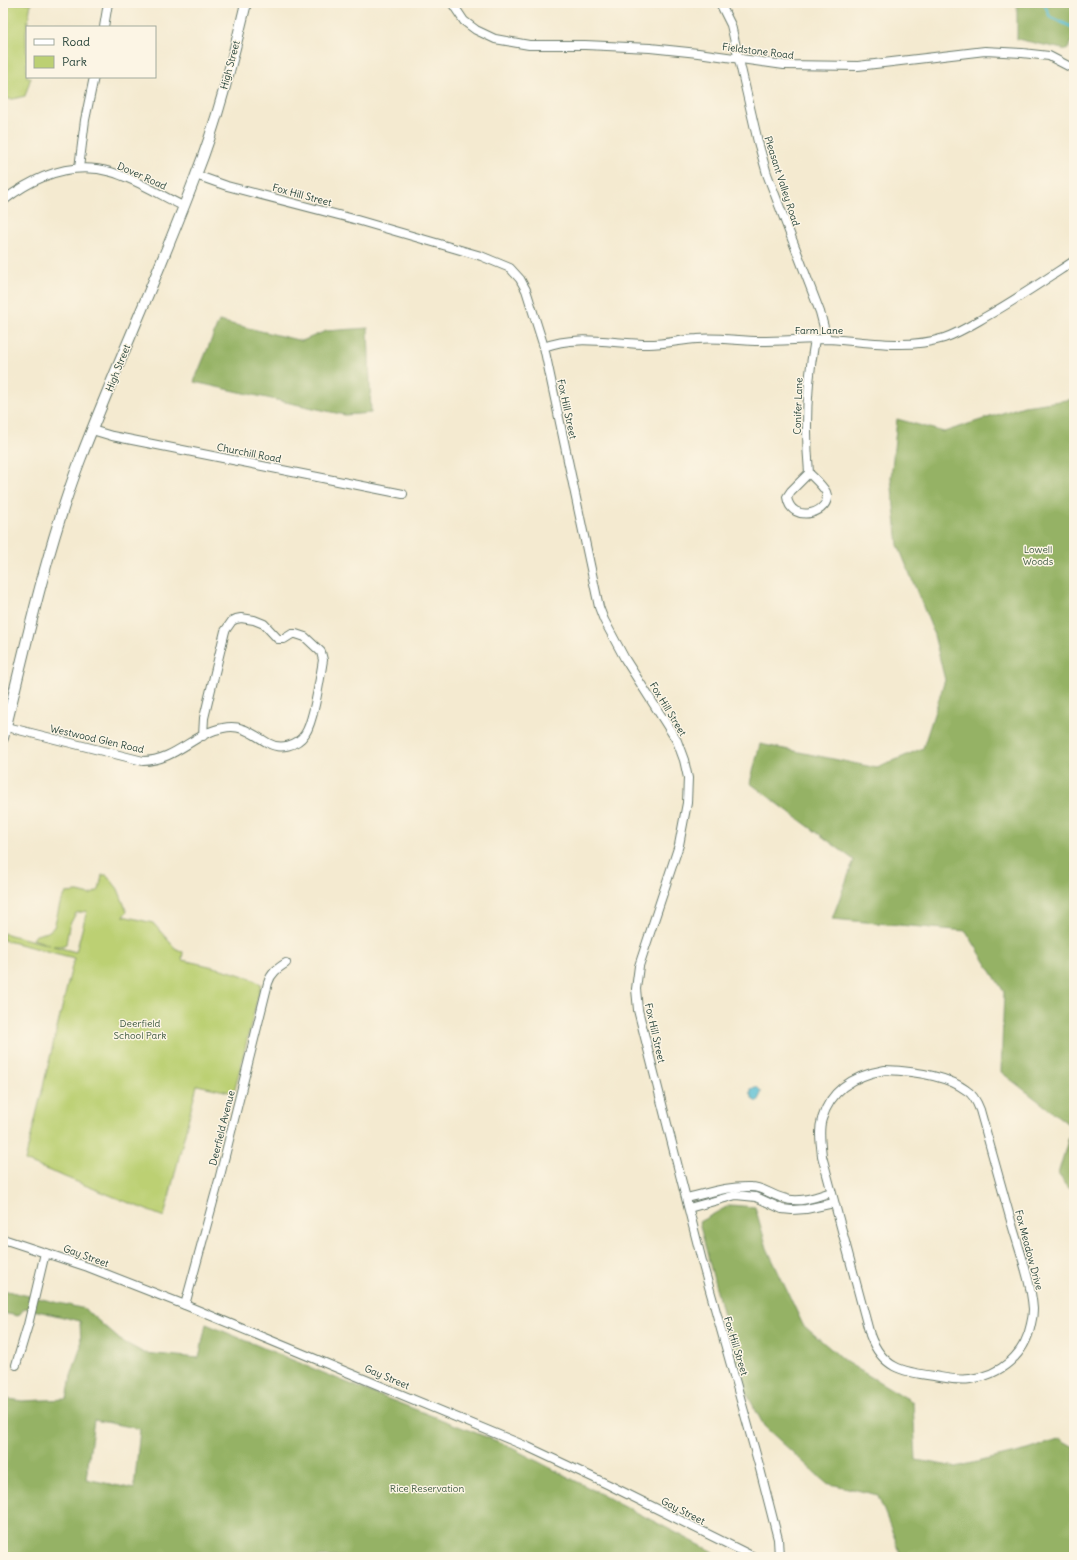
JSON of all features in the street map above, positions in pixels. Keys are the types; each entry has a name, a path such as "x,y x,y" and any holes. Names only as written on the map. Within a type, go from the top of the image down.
{"main road":[{"name":"High Street","path":"3,738 4,726 50,551 92,430 196,175 214,125 246,3"}],"street":[{"path":"104,26 108,3"},
{"name":"Fieldstone Road","path":"452,3 464,21 476,30 495,39 529,45 585,45 650,48 784,65 858,66 992,52 1022,53 1049,56 1074,69"},
{"name":"Pleasant Valley Road","path":"720,3 730,25 767,174 820,312 826,339"},
{"path":"79,168 85,120 94,78"},
{"name":"Dover Road","path":"3,201 13,193 35,180 60,171 79,168 111,172 183,206"},
{"name":"Fox Hill Street","path":"196,175 227,186 350,218 482,256 510,268 520,279 526,290 544,347 599,607 604,620 625,659 677,741 684,760 688,778 687,803 679,845 639,966 636,989 638,1010 719,1323 738,1385 759,1465 778,1539 779,1557"},
{"name":"Farm Lane","path":"544,347 557,342 572,340 648,344 671,343 696,339 760,341 826,339 898,344 926,343 945,338 967,328 1074,261"},
{"name":"Conifer Lane","path":"809,473 806,446 809,372 815,339"},
{"name":"Churchill Road","path":"92,430 112,436 403,494"},
{"path":"809,473 825,491 827,498 824,506 818,511 798,513 792,510 788,504 787,497 809,473"},
{"name":"Westwood Glen Road","path":"4,726 46,738 143,760 154,760 166,757 203,736 222,728 231,727 250,731 268,743 278,747 288,746 300,740 306,733 323,660 321,652 305,636 292,634 284,639 278,639 264,624 254,620 241,618 232,622 225,630 204,718 203,736"},
{"name":"Deerfield Avenue","path":"185,1305 221,1172 268,983 275,970 286,963"},
{"name":"Fox Meadow Drive","path":"885,1070 924,1075 954,1083 967,1090 975,1099 980,1110 1030,1293 1033,1311 1032,1321 1029,1332 1019,1352 1004,1367 970,1380 955,1380 914,1373 890,1365 874,1346 870,1335 834,1203 822,1156 820,1134 822,1119 830,1102 842,1087 854,1079 871,1072 885,1070"},
{"path":"687,1198 740,1187 764,1189 782,1198 792,1200 808,1199 831,1192"},
{"path":"689,1208 736,1196 756,1198 782,1208 792,1210 806,1209 834,1203"},
{"name":"Gay Street","path":"3,1240 88,1267 185,1305 536,1451 610,1485 754,1557"},
{"path":"16,1365 28,1325 45,1253"}],"green space":[{"path":"3,3 31,3 26,26 26,78 31,78 25,96 13,99 3,99"},
{"path":"1015,3 1074,3 1074,39 1067,50 1017,39 1017,4"},
{"path":"219,321 302,341 326,331 368,328 371,413 345,415 194,382"},
{"name":"Lowell Woods","path":"1074,399 1074,1195 1058,1174 1072,1127 1001,1072 1004,992 966,931 832,919 854,860 750,783 760,744 877,768 923,748 945,680 933,631 898,545 891,478 897,419 944,432 1024,406"},
{"name":"Deerfield School Park","path":"102,875 107,875 118,889 127,912 123,916 153,923 175,948 183,952 182,960 233,972 261,984 234,1093 197,1085 164,1217 25,1161 74,958 3,940 3,933 50,945 33,939 36,935 48,932 54,927 60,904 66,893 78,892 90,895 99,890","holes":["87,911 76,952 53,946 62,946 66,944 69,926 76,913"]},
{"path":"730,1205 755,1207 767,1248 803,1325 846,1362 913,1402 916,1460 956,1467 1028,1450 1060,1439 1074,1447 1074,1557 902,1557 878,1495 826,1483 764,1426 740,1381 699,1222"},
{"name":"Rice Reservation","path":"3,1290 85,1309 120,1340 144,1353 199,1358 206,1324 355,1386 502,1443 723,1557 3,1557 3,1398 22,1401 67,1399 71,1376 81,1346 80,1321 25,1308 18,1316 3,1313","holes":["94,1420 140,1429 134,1489 86,1479"]}],"water":[{"path":"755,1087 761,1091 760,1098 757,1102 752,1099 752,1096 749,1094 751,1093 751,1089"}],"waterway":[{"path":"1044,3 1050,17 1074,28"}]}
